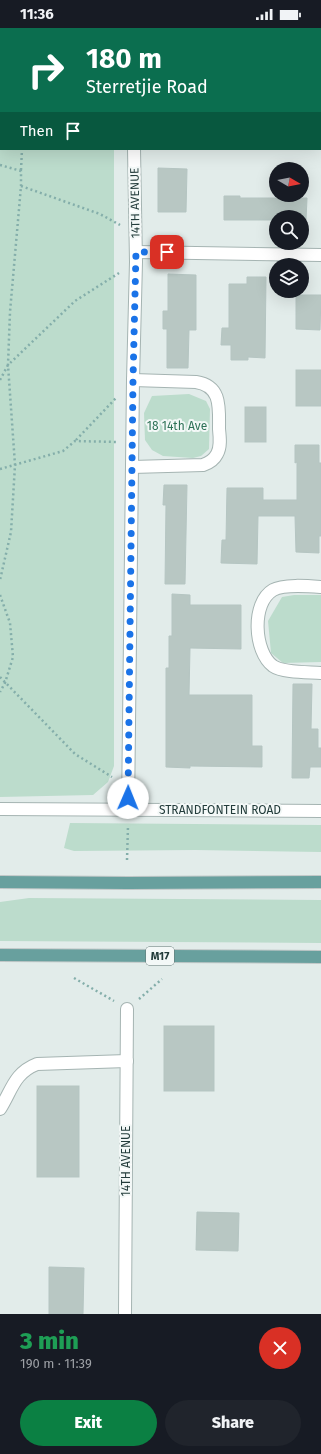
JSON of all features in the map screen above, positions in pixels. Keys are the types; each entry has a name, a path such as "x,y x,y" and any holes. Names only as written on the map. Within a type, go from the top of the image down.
{"main road":[{"path":"0,882 321,882"},
{"name":"M17","path":"0,955 321,957"}],"street":[{"name":"14TH AVENUE","path":"128,810 132,442 136,257 134,150"},
{"path":"136,257 321,254"},
{"path":"132,467 202,465 209,463 216,456 220,446 218,400 213,391 204,383 133,380"},
{"path":"321,587 290,586 274,590 264,599 258,618 258,640 261,651 264,658 274,667 286,671 321,673"},
{"name":"STRANDFONTEIN ROAD","path":"0,808 321,811"},
{"name":"14TH AVENUE","path":"125,1314 127,1009"},
{"path":"0,1109 10,1088 20,1074 29,1067 37,1064 127,1061"}],"path":[{"path":"0,580 11,532 15,465 8,365 10,312 21,186 22,150"},
{"path":"0,165 21,171"},
{"path":"21,186 100,214 136,234"},
{"path":"0,380 8,365 75,301 136,257"},
{"path":"0,469 63,452 133,380"},
{"path":"75,441 132,442"},
{"path":"0,595 10,623 13,657 5,683 0,692"},
{"path":"0,677 75,754 128,787"},
{"path":"127,860 128,810"},
{"path":"74,978 127,1009 162,979"}],"green space":[{"path":"0,150 114,150 114,766 108,782 93,795 0,797"},
{"name":"18 14th Ave","path":"189,394 206,401 210,409 209,449 201,456 193,458 163,456 152,450 145,440 144,413 152,396"},
{"path":"294,595 321,595 321,662 283,663 271,653 268,621 282,597"},
{"path":"70,823 321,825 321,852 195,850 74,851 64,848"},
{"path":"29,898 321,900 321,943 0,941 0,902"}],"building":[{"path":"158,168 187,169 186,212 158,212"},
{"path":"224,196 240,196 240,198 269,198 269,202 307,202 306,210 269,210 269,220 224,220"},
{"path":"168,274 196,275 196,330 189,330 188,368 167,368 167,329 163,329 163,311 168,311"},
{"path":"247,277 266,277 265,358 248,357 248,360 231,360 231,345 221,345 222,328 229,328 229,284 247,284"},
{"path":"309,295 321,295 320,330 296,329 296,298 309,298"},
{"path":"296,370 321,370 321,406 296,406"},
{"path":"245,407 266,407 266,442 245,442"},
{"path":"295,445 319,445 319,463 321,463 321,536 319,536 319,553 296,552 295,516 258,516 257,564 221,563 222,540 226,540 227,488 263,488 263,500 297,500 297,462 295,463"},
{"path":"164,485 187,485 185,584 165,584 166,505 163,505"},
{"path":"172,594 190,595 190,605 241,605 241,649 190,648 189,695 252,695 252,746 262,746 262,767 166,767 166,668 169,668 169,636 172,636"},
{"path":"293,684 312,684 311,729 318,729 318,748 321,748 321,767 310,767 309,778 292,778"},
{"path":"164,1026 214,1026 214,1091 164,1091"},
{"path":"37,1086 79,1086 79,1177 37,1177"},
{"path":"197,1212 239,1213 238,1251 196,1250"},
{"path":"49,1267 84,1268 83,1314 49,1314"}],"route":[{"path":"128,798 136,252 167,252"}]}
